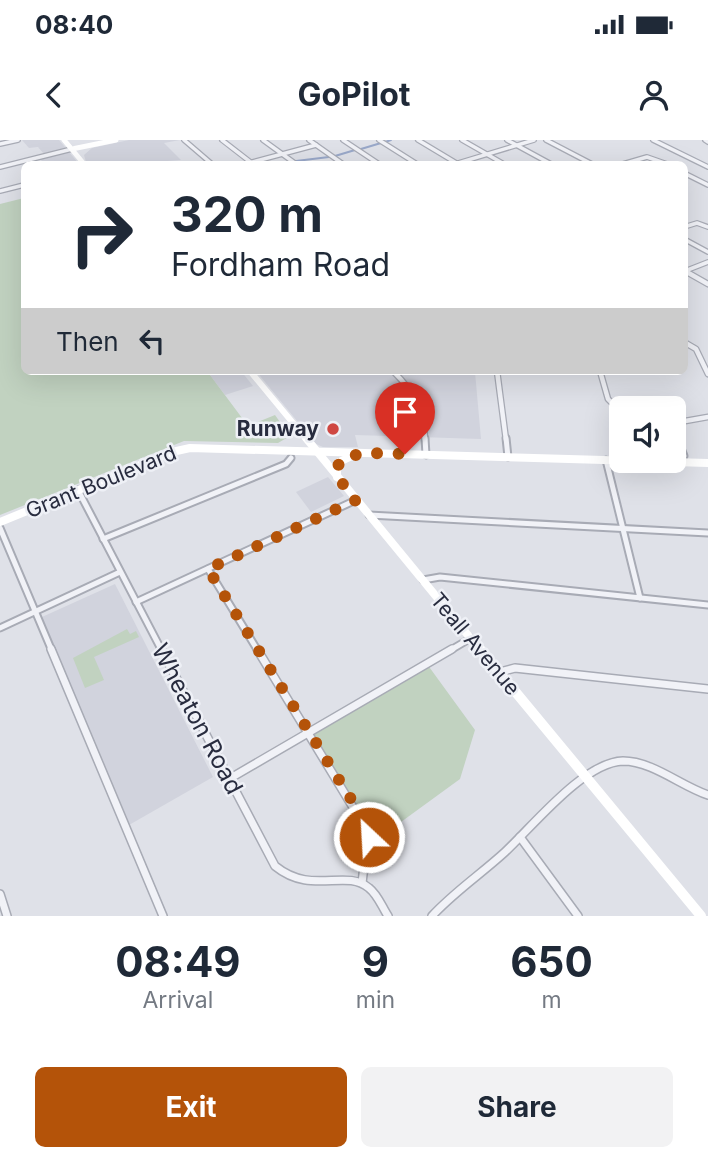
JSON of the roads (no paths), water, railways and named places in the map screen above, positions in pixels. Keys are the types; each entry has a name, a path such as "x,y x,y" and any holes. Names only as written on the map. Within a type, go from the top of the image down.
{"street":[{"path":"0,144 18,140"},
{"path":"64,140 82,161"},
{"path":"24,161 116,140"},
{"path":"184,140 208,161"},
{"path":"222,140 248,161"},
{"path":"263,140 292,161"},
{"path":"309,140 339,161"},
{"path":"343,140 374,161"},
{"path":"379,140 412,161"},
{"path":"418,140 452,161"},
{"path":"462,140 498,161"},
{"path":"507,140 546,161"},
{"path":"467,161 534,140"},
{"path":"546,140 586,161"},
{"path":"653,140 708,167"},
{"path":"83,161 83,151 89,145"},
{"path":"261,161 316,145"},
{"path":"633,161 647,157 658,161"},
{"path":"0,167 21,162"},
{"path":"688,175 708,185"},
{"path":"0,191 21,186"},
{"path":"688,226 696,223 708,227"},
{"path":"688,241 708,252"},
{"path":"688,270 708,262"},
{"path":"688,273 708,284"},
{"path":"688,344 696,349 708,374"},
{"name":"Teall Avenue","path":"253,375 701,916"},
{"path":"397,375 414,390 422,402 426,455"},
{"path":"498,375 508,457"},
{"path":"601,375 609,400"},
{"path":"686,421 708,417"},
{"path":"279,450 295,443 297,437 292,424"},
{"name":"Grant Boulevard","path":"0,522 183,449 607,460"},
{"path":"337,477 339,461 361,453"},
{"path":"103,539 286,464 290,458"},
{"path":"607,460 640,598"},
{"name":"Grant Boulevard","path":"686,463 708,463"},
{"name":"Wheaton Road","path":"78,490 268,855 280,872 297,881 316,884 349,881 362,883"},
{"path":"136,602 356,500"},
{"path":"369,515 708,533"},
{"path":"0,528 163,916"},
{"path":"208,569 368,832 362,883 372,890 388,916"},
{"path":"0,628 120,572"},
{"path":"423,580 440,578 708,605"},
{"path":"229,779 471,638"},
{"path":"499,672 515,668 708,689"},
{"path":"432,916 446,900 520,837 546,810 601,769 625,761 708,795"},
{"path":"520,837 578,916"},
{"path":"0,894 7,916"}],"waterway":[{"path":"385,142 391,140"},
{"path":"361,149 381,143"},
{"path":"335,156 355,150"},
{"path":"296,161 329,157"}],"place":[{"name":"Runway","path":"333,429"}]}
